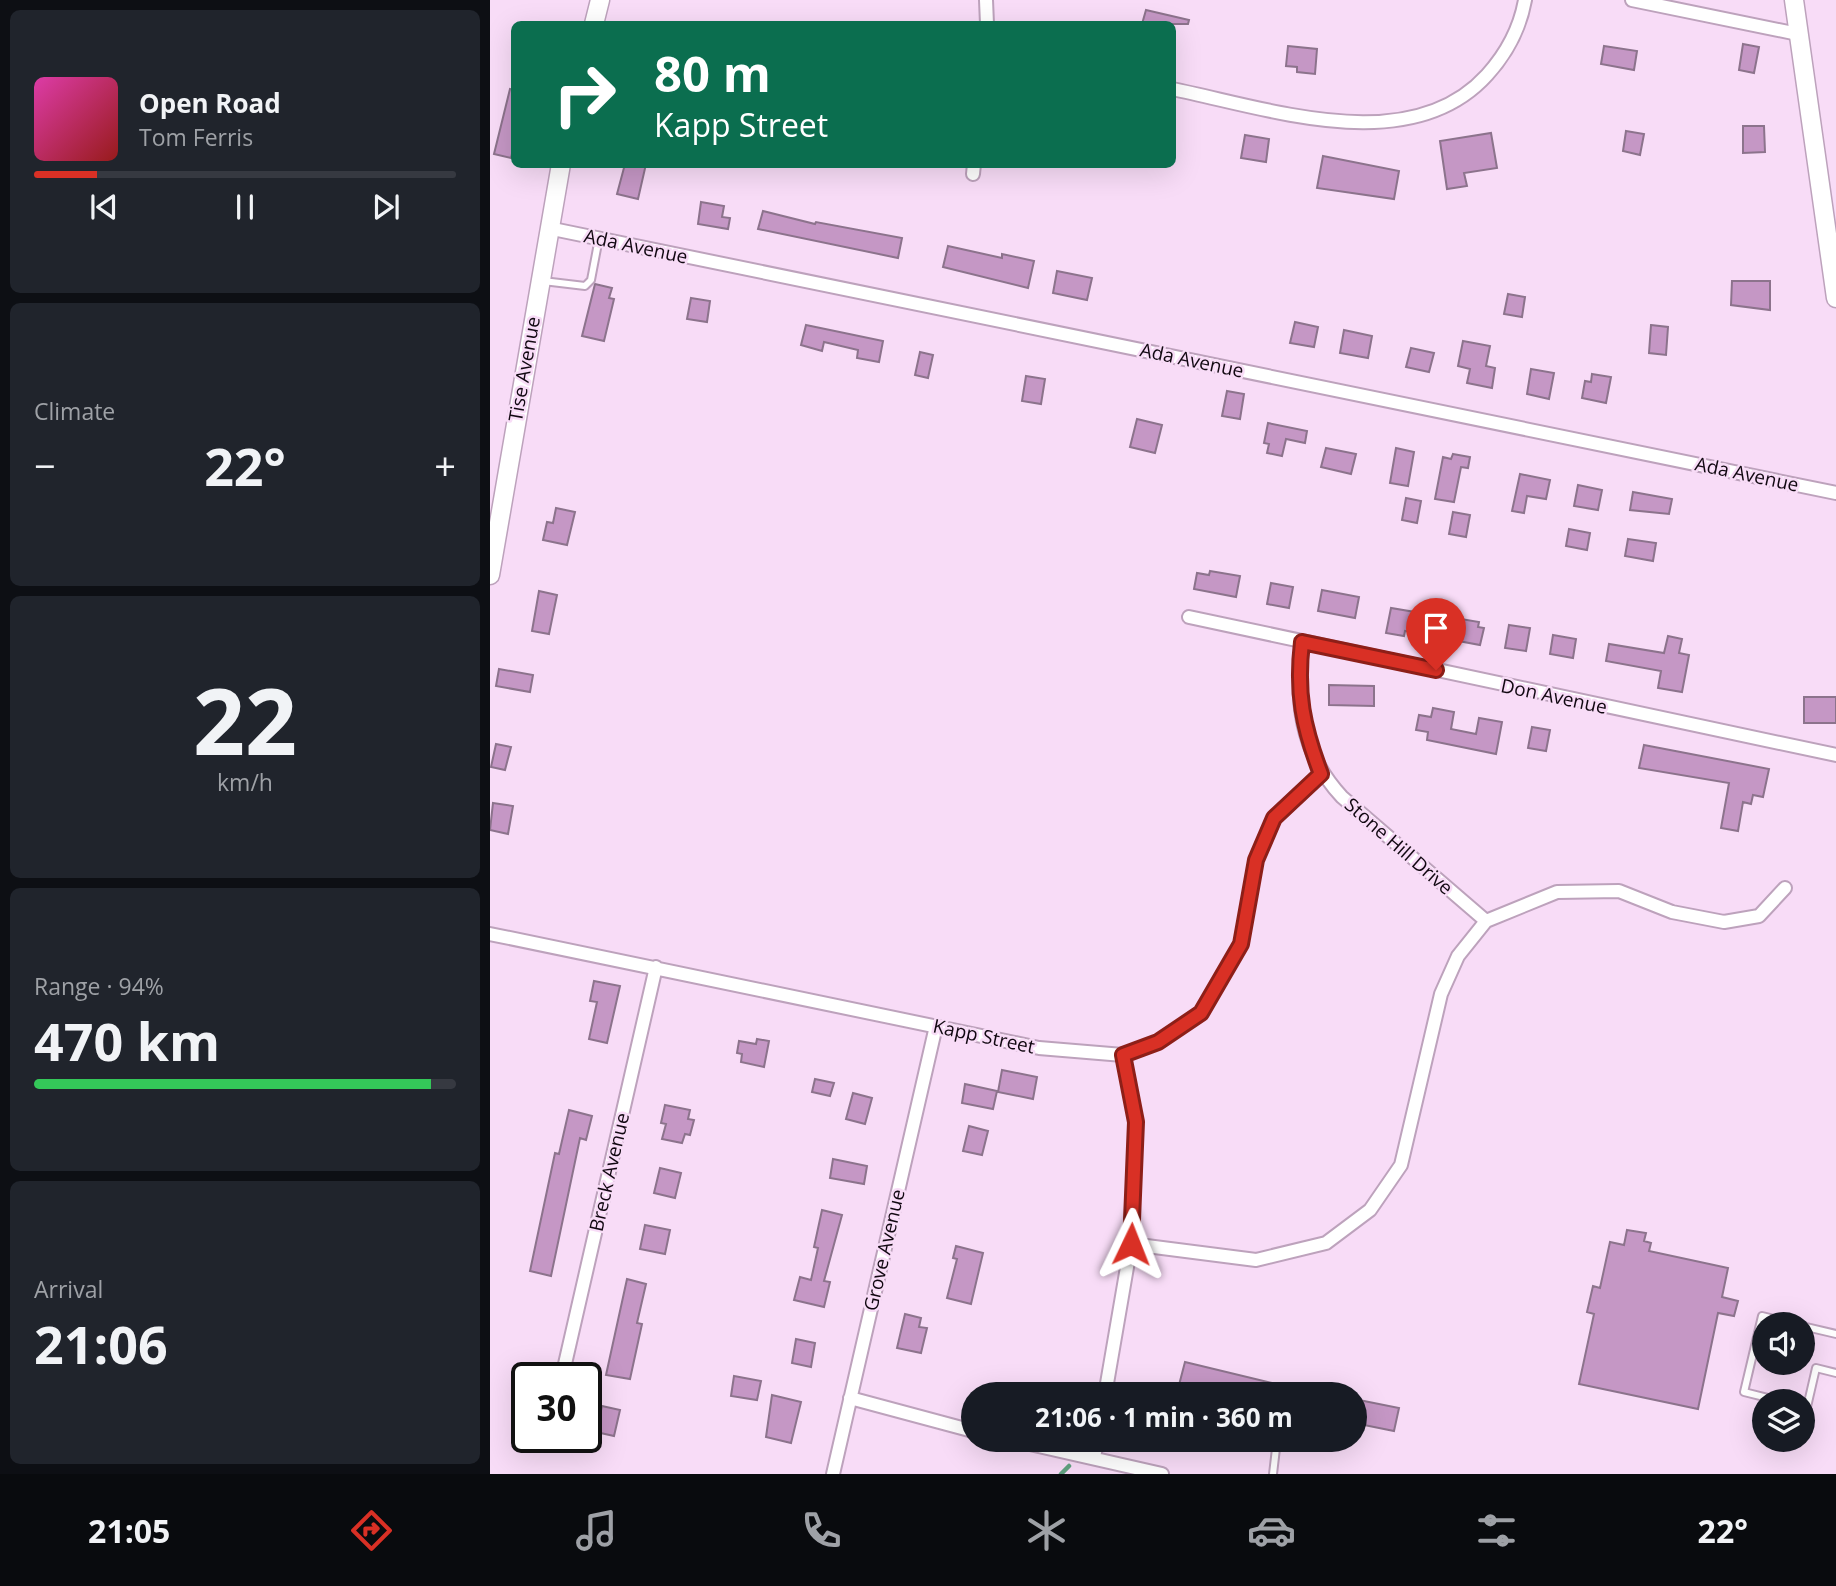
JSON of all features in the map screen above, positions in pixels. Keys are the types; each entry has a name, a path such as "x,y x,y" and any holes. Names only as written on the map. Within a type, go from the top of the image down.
{"street":[{"path":"595,21 600,0"},
{"path":"986,0 987,21"},
{"path":"1176,90 1344,122 1393,122 1413,118 1451,102 1480,83 1509,44 1518,26 1525,0"},
{"path":"1632,0 1798,34"},
{"path":"1794,0 1798,34 1831,196 1836,298"},
{"name":"Tise Avenue","path":"490,575 560,168"},
{"name":"Ada Avenue","path":"548,228 1836,493"},
{"name":"Don Avenue","path":"1189,617 1836,755"},
{"name":"Stone Hill Drive","path":"1302,642 1298,679 1305,732 1321,774 1342,797 1486,921"},
{"name":"Kapp Street","path":"490,934 1039,1048 1123,1055 1158,1042 1201,1013 1241,944 1256,860 1274,818 1321,774"},
{"path":"1131,1244 1256,1260 1326,1243 1370,1210 1401,1165 1441,994 1458,956 1486,921 1557,892 1619,891 1672,912 1724,922 1759,916 1785,888"},
{"name":"Breck Avenue","path":"565,1362 656,967"},
{"name":"Grove Avenue","path":"833,1474 936,1027"},
{"path":"1107,1382 1131,1244 1136,1122 1123,1055"},
{"path":"850,1398 961,1428"},
{"path":"1067,1452 1162,1474"},
{"path":"1094,1458 1095,1452"}],"lane":[{"path":"539,280 585,286 591,280 599,238"},
{"path":"1815,1329 1836,1334"},
{"path":"1752,1358 1744,1392 1752,1394"},
{"path":"1811,1389 1816,1368 1836,1373"},
{"path":"1273,1474 1276,1452"}],"building":[{"path":"1146,10 1189,20 1188,24 1176,24 1176,21 1143,21"},
{"path":"1743,44 1759,47 1754,73 1739,70"},
{"path":"1288,46 1317,49 1315,74 1297,72 1297,67 1286,66"},
{"path":"1604,46 1637,51 1634,70 1601,64"},
{"path":"510,89 511,89 511,158 494,154"},
{"path":"1743,126 1764,126 1765,152 1743,153"},
{"path":"1626,131 1644,134 1640,155 1623,151"},
{"path":"1491,133 1497,168 1464,173 1467,186 1447,189 1440,141"},
{"path":"1245,135 1269,139 1266,162 1241,158"},
{"path":"1323,156 1399,171 1394,199 1317,188"},
{"path":"624,168 645,168 638,199 617,194"},
{"path":"701,202 724,206 722,217 730,218 728,229 698,224"},
{"path":"763,211 815,224 816,222 902,238 898,258 758,229"},
{"path":"948,246 1002,258 1002,254 1034,261 1028,288 943,267"},
{"path":"1057,271 1092,278 1087,300 1053,293"},
{"path":"1732,281 1770,281 1770,310 1731,305"},
{"path":"595,284 612,288 609,298 614,299 604,341 582,336"},
{"path":"1508,294 1525,297 1522,317 1504,314"},
{"path":"691,298 710,301 707,322 687,319"},
{"path":"1295,322 1318,327 1314,347 1290,343"},
{"path":"806,325 883,341 879,362 857,358 858,350 824,342 822,351 801,345"},
{"path":"1651,325 1668,327 1666,355 1649,353"},
{"path":"1344,330 1372,336 1368,358 1340,353"},
{"path":"1463,341 1490,346 1486,366 1495,368 1492,388 1467,383 1470,369 1458,366"},
{"path":"1411,348 1434,353 1429,372 1406,367"},
{"path":"920,352 933,355 928,378 915,375"},
{"path":"1531,369 1554,373 1549,399 1527,394"},
{"path":"1592,374 1611,377 1606,403 1582,398 1585,381 1591,382"},
{"path":"1026,376 1045,379 1041,404 1022,401"},
{"path":"1227,391 1244,394 1240,419 1222,416"},
{"path":"1137,419 1162,425 1155,453 1130,447"},
{"path":"1268,423 1307,431 1305,443 1286,439 1282,456 1267,453 1269,444 1264,443"},
{"path":"1326,448 1356,454 1351,474 1321,467"},
{"path":"1396,448 1414,452 1408,486 1390,483"},
{"path":"1453,454 1470,457 1468,468 1461,467 1454,502 1435,499 1443,457 1451,459"},
{"path":"1520,474 1550,480 1546,499 1527,496 1524,513 1512,511"},
{"path":"1578,485 1602,490 1598,510 1574,506"},
{"path":"1633,492 1672,499 1669,514 1630,510"},
{"path":"1406,498 1421,501 1417,523 1402,520"},
{"path":"556,508 575,512 567,545 543,540 547,522 553,523"},
{"path":"1453,512 1470,515 1466,537 1449,534"},
{"path":"1569,529 1590,533 1587,550 1566,546"},
{"path":"1628,539 1656,543 1653,561 1625,556"},
{"path":"1210,571 1240,576 1236,597 1194,589 1197,573 1209,575"},
{"path":"1271,583 1293,587 1289,608 1267,604"},
{"path":"1322,590 1359,597 1355,618 1318,611"},
{"path":"539,591 557,595 549,634 532,631"},
{"path":"1435,606 1451,609 1449,617 1479,622 1478,627 1484,628 1480,645 1405,631 1404,636 1386,633 1391,608 1421,613 1421,610 1434,612"},
{"path":"1509,625 1530,628 1526,651 1505,648"},
{"path":"1553,635 1576,639 1573,658 1550,654"},
{"path":"1668,636 1682,639 1679,653 1689,655 1682,692 1658,688 1661,671 1606,661 1609,644 1664,653"},
{"path":"499,669 533,675 530,692 496,686"},
{"path":"1329,685 1374,686 1374,706 1329,705"},
{"path":"1804,697 1836,697 1836,723 1804,723"},
{"path":"1433,708 1454,712 1451,729 1476,734 1479,718 1502,722 1496,754 1427,740 1428,732 1416,730 1419,715 1431,717"},
{"path":"1532,727 1550,730 1546,751 1528,748"},
{"path":"496,744 511,747 505,770 491,767"},
{"path":"1644,745 1769,769 1763,797 1753,795 1751,804 1743,802 1738,831 1721,828 1729,783 1639,768"},
{"path":"493,803 513,806 508,834 490,830"},
{"path":"594,981 620,986 607,1043 589,1039 597,1002 590,1001"},
{"path":"757,1039 769,1041 764,1067 741,1062 742,1054 737,1053 739,1041 756,1044"},
{"path":"1002,1070 1037,1077 1033,1099 998,1092"},
{"path":"815,1079 834,1083 830,1096 812,1092"},
{"path":"965,1084 997,1091 993,1109 962,1103"},
{"path":"853,1093 872,1098 865,1124 846,1119"},
{"path":"665,1105 690,1110 688,1119 694,1120 690,1135 685,1134 682,1143 662,1139 666,1124 661,1123"},
{"path":"569,1110 592,1116 586,1140 580,1138 551,1276 530,1271 555,1153 559,1154"},
{"path":"969,1126 988,1131 982,1155 963,1151"},
{"path":"833,1159 867,1166 864,1184 830,1178"},
{"path":"660,1168 681,1173 675,1198 654,1193"},
{"path":"822,1210 842,1215 824,1281 830,1282 824,1307 794,1300 800,1277 811,1280 818,1248 814,1247"},
{"path":"645,1225 670,1230 665,1254 640,1249"},
{"path":"1627,1230 1646,1233 1644,1241 1651,1243 1649,1251 1728,1268 1722,1297 1738,1301 1734,1316 1718,1313 1698,1409 1579,1384 1594,1314 1587,1312 1593,1286 1600,1288 1610,1242 1624,1245"},
{"path":"956,1246 983,1253 971,1304 947,1298 957,1259 953,1258"},
{"path":"627,1279 646,1284 637,1323 642,1324 630,1379 606,1375"},
{"path":"905,1314 921,1318 919,1327 927,1328 921,1353 897,1348"},
{"path":"796,1339 815,1343 811,1367 792,1363"},
{"path":"1185,1362 1268,1382 1180,1382"},
{"path":"734,1376 761,1381 757,1400 731,1396"},
{"path":"772,1395 801,1402 791,1443 766,1437"},
{"path":"1367,1402 1399,1408 1394,1431 1367,1426"},
{"path":"602,1406 620,1410 614,1436 602,1433"}],"waterway":[{"path":"1061,1474 1069,1466"}],"route":[{"path":"1131,1244 1136,1122 1123,1055 1158,1042 1201,1013 1241,944 1256,860 1274,818 1321,774 1305,732 1298,679 1302,642 1436,670"}]}
